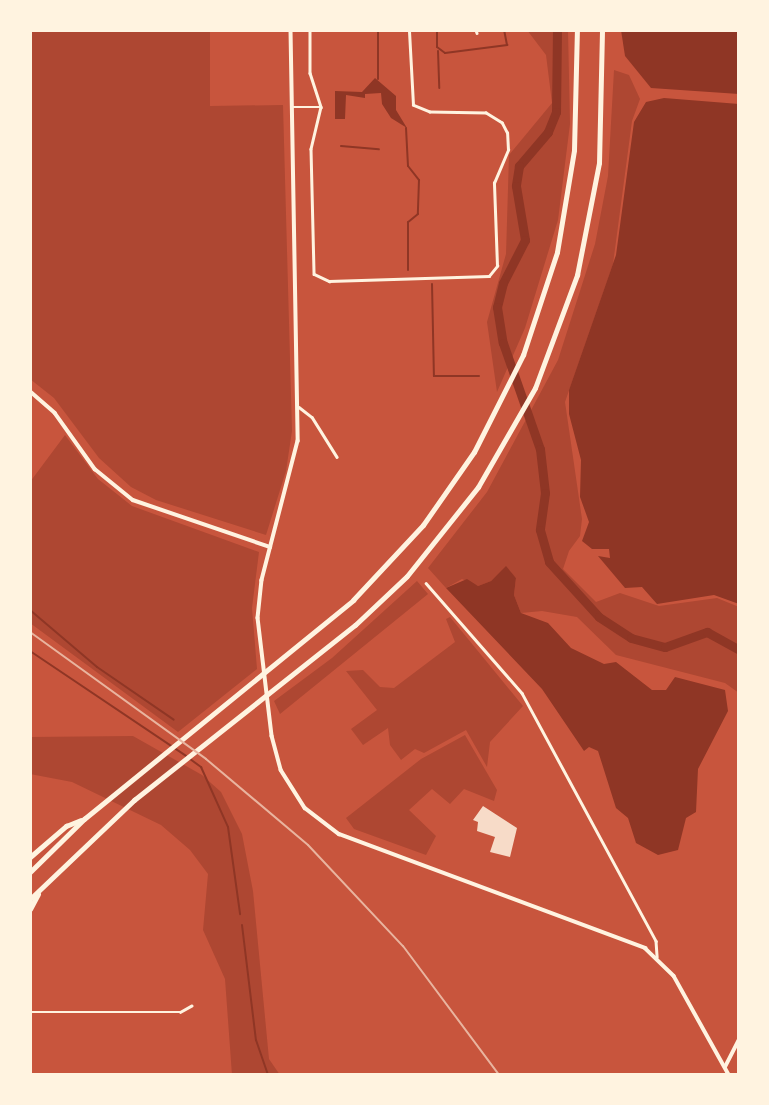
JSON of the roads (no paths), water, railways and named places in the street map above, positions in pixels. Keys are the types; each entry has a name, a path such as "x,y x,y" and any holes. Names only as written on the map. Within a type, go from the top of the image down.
{"highway":[{"path":"30,872 84,819 339,614 398,554 455,482 505,394 523,355 548,285 567,205 576,121 577,30"},
{"path":"30,899 176,767 282,683 407,576 470,498 516,425 535,388 571,296 592,213 603,111 602,30"},
{"path":"30,856 66,826 84,819"},
{"path":"30,909 41,888"}],"main road":[{"path":"291,30 299,407 296,457 270,547 258,618 272,736 281,770 305,808 347,838 621,935 657,957 683,990 729,1075"},
{"path":"30,391 55,413 90,463 120,492 163,514 270,547"},
{"path":"725,1067 739,1039"}],"street":[{"path":"310,30 310,73 321,107 321,121 311,149 313,268 317,277 398,281 492,274 498,257 494,183 508,150 507,133 502,122 486,113 430,112 413,106 409,30"},
{"path":"292,107 321,107"},
{"path":"299,407 312,417 337,457"},
{"path":"426,583 522,693 656,941 657,957"},
{"path":"30,1012 180,1012 191,1006"}],"waterway":[{"path":"378,30 378,79"},
{"path":"437,30 437,47 445,53 507,45 504,30"},
{"path":"557,30 556,112 548,132 519,166 516,186 525,240 503,283 497,307 503,343 540,449 545,493 540,530 549,562 599,617 631,638 665,647 707,632 739,650"},
{"path":"438,51 439,88"},
{"path":"406,128 408,166 419,180 418,214 408,222 408,270"},
{"path":"341,146 379,149"},
{"path":"432,284 434,376 479,376"},
{"path":"30,610 97,667 174,720"},
{"path":"30,651 186,756"},
{"path":"190,759 201,767 228,827 240,914"},
{"path":"242,925 256,1040 268,1075"}],"railway":[{"path":"30,632 206,759 308,845 403,946 499,1075"}]}
